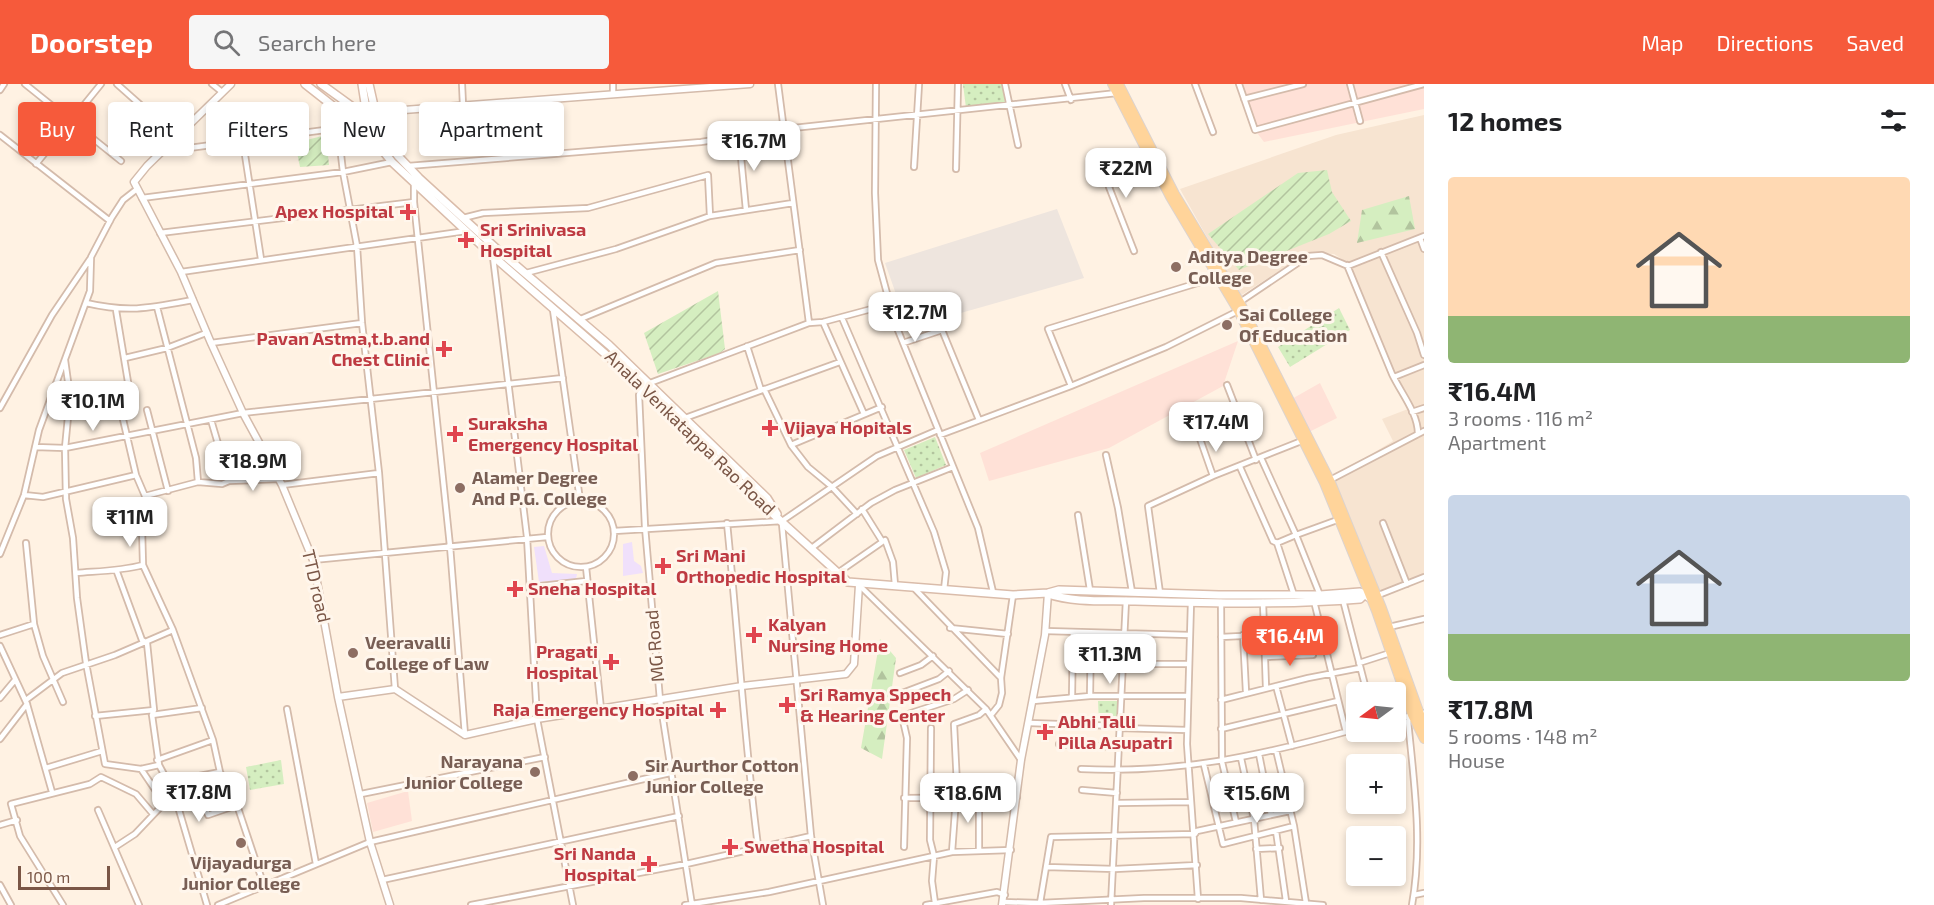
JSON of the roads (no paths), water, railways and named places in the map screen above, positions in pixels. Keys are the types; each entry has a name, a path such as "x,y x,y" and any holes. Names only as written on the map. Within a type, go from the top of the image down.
{"main road":[{"path":"305,84 326,102"},
{"name":"Anala Venkatappa Rao Road","path":"321,84 346,102"},
{"path":"362,84 365,102"},
{"path":"369,84 373,102"},
{"path":"1112,84 1149,159 1238,311 1330,480 1390,653 1424,725"},
{"path":"1119,84 1180,202 1240,302 1307,439 1370,596 1389,627 1424,739"},
{"name":"Anala Venkatappa Rao Road","path":"387,156 466,231 526,273 578,320 782,521"},
{"name":"Anala Venkatappa Rao Road","path":"400,156 553,308 686,418 766,498 782,521"},
{"path":"782,521 849,582 859,585 913,586 1013,595 1059,590 1090,590 1294,595 1360,592 1370,596"},
{"path":"1048,593 1061,598 1191,602 1314,601 1360,599 1370,596"}],"street":[{"path":"0,90 4,84"},
{"path":"25,84 48,102"},
{"path":"86,102 101,84"},
{"path":"117,84 138,102"},
{"path":"212,84 222,92"},
{"path":"194,121 231,84"},
{"path":"462,84 463,102"},
{"path":"613,84 614,94"},
{"path":"504,102 614,94 653,88 750,84"},
{"path":"778,84 809,323"},
{"path":"876,84 878,260 903,343 978,528 993,592"},
{"path":"914,167 919,84"},
{"path":"956,169 958,84"},
{"path":"1005,84 1018,145"},
{"path":"1065,84 1071,100"},
{"path":"1195,84 1213,132"},
{"path":"1239,84 1255,130 1356,105 1424,84"},
{"path":"1244,99 1303,84"},
{"path":"1350,84 1360,121"},
{"path":"408,166 612,151 784,129 1071,100 1117,93"},
{"path":"0,135 110,221"},
{"path":"739,136 746,210"},
{"path":"96,141 121,161"},
{"path":"36,164 42,156"},
{"path":"0,408 52,315 91,257 123,200 137,189 135,182 158,156"},
{"path":"245,156 261,259"},
{"path":"342,156 357,246 362,323 379,473 383,553 395,689"},
{"path":"1134,251 1109,187 1117,176 1149,159"},
{"path":"142,198 343,172 392,162"},
{"path":"463,218 483,213 588,208 708,175 710,216"},
{"path":"414,183 414,202 450,546 465,735"},
{"name":"TTD road","path":"137,189 181,272 210,343 243,413 280,482 314,560 338,697 370,842 390,905"},
{"path":"160,233 256,219 414,202"},
{"path":"526,273 616,249 710,216 793,203"},
{"path":"181,272 357,246 419,240 466,231"},
{"path":"614,531 645,527 782,521 869,460 899,446 1071,387 1166,347 1238,311 1240,302 1308,256 1322,255 1347,265 1422,237 1424,249"},
{"path":"570,323 716,263 800,250"},
{"path":"1381,252 1417,333 1424,355"},
{"path":"496,253 528,537 537,719 573,905"},
{"path":"0,554 24,495 35,447 90,291 91,257"},
{"path":"1347,265 1394,377 1412,412 1418,434"},
{"path":"1071,387 1048,329 1217,277"},
{"path":"86,303 116,310 158,307 193,300"},
{"path":"646,385 809,323 842,318 890,304"},
{"path":"158,307 196,458 198,482"},
{"path":"553,308 580,500"},
{"path":"116,310 128,382 122,400 127,438 136,475 145,496 142,528 143,565 173,630 213,740 220,772 237,805 264,886"},
{"path":"842,318 915,482 934,532 946,572 944,590"},
{"path":"823,322 864,414"},
{"path":"210,343 362,323"},
{"path":"903,343 942,330 979,420"},
{"path":"125,358 167,348 206,333"},
{"path":"747,346 762,389 791,445 808,467 831,486 856,514"},
{"path":"65,360 69,396 65,448 66,492 86,663 105,764 141,769 213,740"},
{"path":"686,418 840,363"},
{"path":"1394,377 1424,365"},
{"path":"35,447 65,448 127,438 243,413 563,378"},
{"name":"MG Road","path":"646,385 639,395 645,527 660,700 692,904"},
{"path":"1227,385 1259,459 1296,535 1320,595"},
{"path":"69,396 122,400"},
{"path":"791,445 882,407"},
{"path":"1412,412 1424,408"},
{"path":"147,410 168,491"},
{"path":"211,420 229,481"},
{"path":"1203,428 1199,436 1213,476"},
{"path":"1330,480 1424,431"},
{"path":"1160,593 1148,506 1213,476 1307,439"},
{"path":"1106,455 1118,508 1132,592"},
{"path":"1240,466 1273,541 1277,543 1294,595"},
{"path":"813,547 862,509 915,482 953,467"},
{"path":"145,496 198,482 222,484 229,481 280,482 379,473"},
{"path":"24,495 43,497 136,475"},
{"path":"580,500 596,504 609,515 614,531 612,547 602,561 586,567 565,564 556,557 547,537 550,519 556,512 563,505 580,500"},
{"path":"862,509 882,541 885,540 893,562 895,585"},
{"path":"1078,515 1090,590"},
{"path":"1277,543 1340,519"},
{"path":"782,521 811,836 823,905"},
{"path":"1383,523 1407,584"},
{"path":"727,524 745,734 758,846"},
{"path":"314,560 528,537 547,537"},
{"path":"839,572 882,541"},
{"path":"26,543 34,624 43,656 55,678 63,702"},
{"path":"76,573 102,570 117,572 143,565"},
{"path":"586,567 601,709"},
{"path":"117,572 142,640 147,643"},
{"path":"1370,596 1424,577"},
{"path":"531,587 586,581"},
{"path":"338,697 395,689 465,735 537,719 742,686 846,675 854,664 859,585"},
{"path":"859,585 986,709 1021,760"},
{"path":"913,586 950,628 1001,678"},
{"path":"1003,901 1021,760 1045,631 1048,593"},
{"path":"991,715 999,705 1013,595"},
{"path":"1111,903 1115,869 1120,696 1126,600"},
{"path":"1343,600 1364,682"},
{"path":"1082,769 1117,771 1204,765 1346,732 1314,601"},
{"path":"1191,602 1187,730 1198,899"},
{"path":"1221,602 1222,762 1236,822"},
{"path":"1263,602 1266,688"},
{"path":"1389,627 1424,619"},
{"path":"0,635 34,624"},
{"path":"950,628 1008,634"},
{"path":"0,739 26,702 55,678 86,663 147,643 173,630"},
{"path":"1045,631 1123,635 1190,635"},
{"path":"1072,698 1073,632"},
{"path":"1221,637 1322,632"},
{"path":"1090,696 1091,633"},
{"path":"1243,635 1246,692"},
{"path":"147,643 158,762 174,793 207,905"},
{"path":"1,650 26,702 52,792"},
{"path":"1221,700 1246,692 1331,673 1335,675 1390,653"},
{"path":"1266,657 1313,655"},
{"path":"900,673 921,665 933,656"},
{"path":"1122,664 1189,664"},
{"path":"897,695 939,679 949,671"},
{"path":"0,698 15,680"},
{"path":"1276,686 1292,746"},
{"path":"904,847 907,738 902,716 954,699 968,690"},
{"path":"1033,701 1090,696 1188,696"},
{"path":"1221,729 1338,700"},
{"path":"95,716 202,708"},
{"path":"287,708 316,864"},
{"path":"952,852 956,798 954,724 979,715 986,709"},
{"path":"1412,905 1421,860 1408,721 1418,714"},
{"path":"1029,723 1187,730"},
{"path":"931,728 930,840 934,856 932,881 935,903"},
{"path":"1059,744 1118,747"},
{"path":"1276,750 1294,826 1306,904"},
{"path":"46,768 102,751"},
{"path":"1259,754 1271,815"},
{"path":"361,794 544,757"},
{"path":"1241,758 1254,819 1261,900"},
{"path":"1204,765 1223,844 1294,826"},
{"path":"141,769 164,803"},
{"path":"115,846 135,834 174,793 194,777 220,772"},
{"path":"218,905 370,842 670,773"},
{"path":"63,905 20,836 11,804 90,784 101,777 136,794 153,814"},
{"path":"194,777 208,815 237,805"},
{"path":"1082,790 1117,793"},
{"path":"904,798 1017,797"},
{"path":"979,849 980,798"},
{"path":"189,806 203,802"},
{"path":"1117,803 1191,802"},
{"path":"98,810 139,905"},
{"path":"1040,903 1051,837 1195,834 1218,826 1290,811"},
{"path":"382,880 679,816"},
{"path":"0,825 17,820"},
{"path":"1276,831 1286,901"},
{"path":"471,905 686,864 758,846 811,836"},
{"path":"1256,849 1280,848"},
{"path":"685,905 769,892 952,852 979,849 1011,850"},
{"path":"1046,867 1115,869 1197,865"},
{"path":"0,885 11,905"},
{"path":"926,905 997,892 1003,901"},
{"path":"1414,895 1424,893"},
{"path":"1003,901 1111,903 1144,898 1241,898 1274,903 1286,901 1323,905"},
{"path":"1144,898 1144,905"},
{"path":"1174,898 1174,905"},
{"path":"1206,898 1206,905"},
{"path":"1240,905 1241,898"}],"place":[{"name":"Apex Hospital","path":"408,212"},
{"name":"Sri Srinivasa Hospital","path":"466,240"},
{"name":"Aditya Degree College","path":"1176,267"},
{"name":"Sai College Of Education","path":"1227,325"},
{"name":"Pavan Astma,t.b.and Chest Clinic","path":"444,349"},
{"name":"Vijaya Hopitals","path":"770,428"},
{"name":"Suraksha Emergency Hospital","path":"455,434"},
{"name":"Alamer Degree And P.G. College","path":"460,488"},
{"name":"Sri Mani Orthopedic Hospital","path":"663,566"},
{"name":"Sneha Hospital","path":"515,589"},
{"name":"Kalyan Nursing Home","path":"754,635"},
{"name":"Veeravalli College of Law","path":"353,653"},
{"name":"Pragati Hospital","path":"611,662"},
{"name":"Sri Ramya Sppech & Hearing Center","path":"787,705"},
{"name":"Raja Emergency Hospital","path":"718,710"},
{"name":"Abhi Talli Pilla Asupatri","path":"1045,732"},
{"name":"Narayana Junior College","path":"535,772"},
{"name":"Sir Aurthor Cotton Junior College","path":"633,776"},
{"name":"Vijayadurga Junior College","path":"241,843"},
{"name":"Swetha Hospital","path":"730,847"},
{"name":"Sri Nanda Hospital","path":"649,864"}]}
